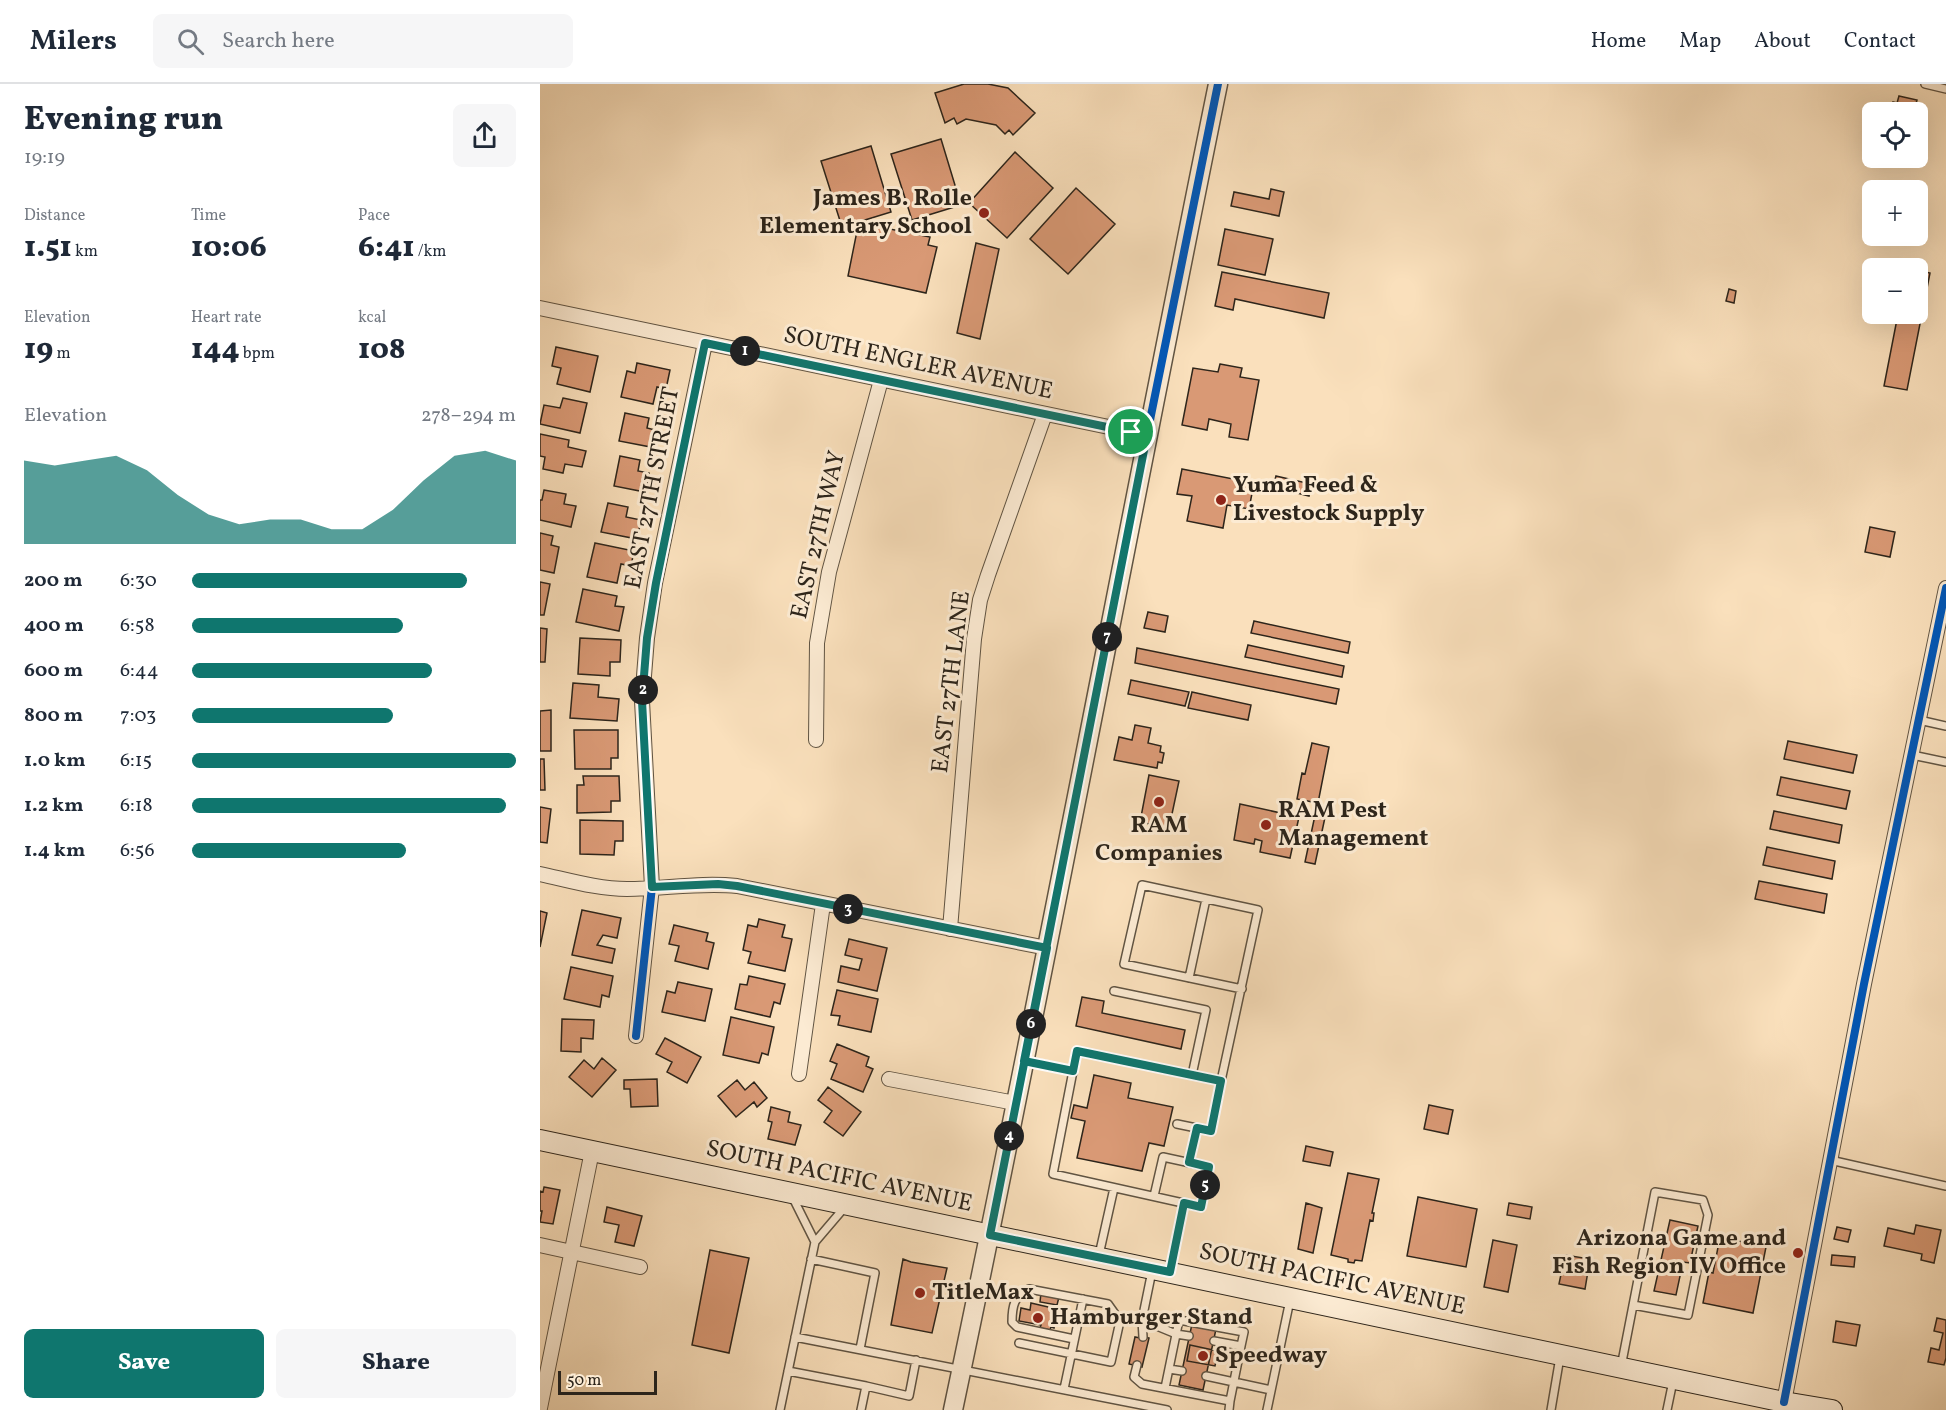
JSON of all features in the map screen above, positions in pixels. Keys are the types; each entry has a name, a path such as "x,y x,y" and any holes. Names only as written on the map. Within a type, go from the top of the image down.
{"main road":[{"name":"SOUTH PACIFIC AVENUE","path":"540,1140 1784,1402 1832,1410"}],"street":[{"path":"953,1410 990,1235 1218,84"},
{"name":"SOUTH ENGLER AVENUE","path":"540,308 1147,435"},
{"name":"EAST 27TH STREET","path":"636,1036 652,887 642,701 647,638 705,343"},
{"name":"EAST 27TH WAY","path":"816,740 817,643 829,572 881,380"},
{"name":"EAST 27TH LANE","path":"950,929 974,639 980,600 1045,414"},
{"path":"1784,1402 1864,984 1946,588"},
{"path":"540,874 592,885 626,889 718,884 1047,948"},
{"path":"799,1074 823,904"},
{"path":"889,1079 1016,1103"},
{"path":"540,1408 592,1151"},
{"path":"540,1245 640,1267"}],"lane":[{"path":"1925,84 1946,89"},
{"path":"1919,720 1946,726"},
{"path":"1912,756 1946,762"},
{"path":"1177,1124 1211,1131 1242,989 1258,910 1142,885 1124,964 1242,989"},
{"path":"1189,978 1206,899"},
{"path":"1114,991 1206,1010 1192,1075"},
{"path":"1154,1196 1163,1157 1209,1167 1201,1207 1053,1174 1077,1051 1221,1081"},
{"path":"1024,1061 1073,1071"},
{"path":"1189,1162 1197,1128"},
{"path":"1830,1160 1946,1186"},
{"path":"1098,1257 1114,1188"},
{"path":"1622,1367 1633,1305 1655,1192 1703,1200 1708,1215 1688,1315 1633,1305"},
{"path":"791,1193 815,1242"},
{"path":"1143,1337 1142,1320 1184,1203"},
{"path":"780,1410 815,1242 847,1205"},
{"path":"811,1259 875,1273 860,1349"},
{"path":"1019,1343 1111,1362 1120,1322 1107,1304 1029,1289 1015,1299 1012,1322 1017,1327 1074,1339"},
{"path":"1267,1410 1291,1298"},
{"path":"1064,1389 1083,1299"},
{"path":"1120,1322 1142,1320 1176,1334 1190,1336"},
{"path":"1165,1388 1179,1320 1244,1332 1229,1410"},
{"path":"795,1337 1167,1410"},
{"path":"1214,1341 1241,1346"},
{"path":"1551,1410 1560,1354"},
{"path":"788,1371 909,1396 916,1360"},
{"path":"1137,1365 1134,1377 1142,1384 1230,1401"},
{"path":"1169,1369 1182,1371"},
{"path":"1206,1377 1271,1390"},
{"path":"1667,1410 1674,1378"},
{"path":"861,1410 866,1386"}],"building":[{"path":"964,84 988,84 1008,88 1035,113 1013,135 1009,130 1005,134 996,125 966,119 957,124 954,118 945,123 935,93"},
{"path":"1899,96 1917,100 1916,102 1897,102"},
{"path":"941,139 961,205 912,220 891,154"},
{"path":"871,146 891,212 842,227 821,161"},
{"path":"1015,152 1053,188 1007,238 969,203"},
{"path":"1076,188 1115,224 1068,274 1030,239"},
{"path":"1271,189 1284,192 1279,216 1231,206 1234,192 1269,199"},
{"path":"865,224 930,237 928,245 937,247 926,293 848,276 857,231 864,232"},
{"path":"1225,229 1273,239 1265,275 1218,265"},
{"path":"976,243 999,249 980,339 957,333"},
{"path":"1222,272 1329,293 1324,318 1235,299 1233,310 1215,306"},
{"path":"1729,289 1736,291 1734,303 1726,301"},
{"path":"1896,324 1920,324 1907,390 1884,386"},
{"path":"556,347 598,356 590,392 557,384 561,368 552,366"},
{"path":"637,363 670,370 666,389 657,387 653,404 621,397 627,371 635,373"},
{"path":"1220,364 1242,368 1240,377 1259,380 1248,440 1229,437 1231,424 1209,419 1207,430 1182,425 1193,368 1218,372"},
{"path":"563,398 587,403 580,433 540,424 544,405 560,408"},
{"path":"625,413 649,418 647,428 659,431 656,448 619,441"},
{"path":"540,434 569,440 568,447 586,451 582,467 565,464 563,473 543,469 545,457 540,456"},
{"path":"620,456 640,460 638,471 649,473 645,492 614,486"},
{"name":"Yuma Feed & Livestock Supply","path":"1182,469 1254,483 1249,509 1227,505 1223,528 1187,521 1192,496 1177,494"},
{"path":"1276,476 1311,484 1309,496 1273,487"},
{"path":"544,490 566,494 564,504 576,506 571,527 540,520 540,500 542,500"},
{"path":"608,503 628,507 626,517 641,520 637,539 601,532"},
{"path":"1870,527 1895,532 1890,557 1865,552"},
{"path":"540,533 553,536 551,545 559,547 554,573 540,570"},
{"path":"595,543 634,551 631,566 621,564 617,583 587,577"},
{"path":"540,582 550,584 544,615 540,615"},
{"path":"583,589 617,596 615,606 624,607 619,631 576,622"},
{"path":"1148,612 1168,616 1165,632 1144,628"},
{"path":"1254,621 1350,642 1348,653 1251,633"},
{"path":"540,628 547,629 545,662 540,662"},
{"path":"580,638 621,640 620,662 610,662 610,676 578,674"},
{"path":"1248,645 1344,666 1342,677 1245,657"},
{"path":"1137,648 1339,689 1336,704 1135,663"},
{"path":"1131,680 1189,692 1185,706 1128,694"},
{"path":"573,683 599,685 598,697 619,699 617,721 570,718"},
{"path":"1192,692 1251,705 1248,720 1188,708"},
{"path":"551,710 551,751 540,751 540,711"},
{"path":"1135,725 1151,728 1148,743 1161,746 1160,752 1164,753 1162,763 1158,762 1157,768 1114,760 1119,737 1132,740"},
{"path":"574,730 618,730 618,758 611,758 611,769 575,769"},
{"path":"1788,741 1857,755 1853,773 1784,759"},
{"path":"1312,743 1329,747 1318,803 1297,799 1302,773 1305,774"},
{"path":"540,759 544,759 545,790 540,790"},
{"name":"RAM Companies","path":"1149,775 1179,781 1169,828 1140,822"},
{"path":"583,776 619,776 620,801 611,801 611,812 577,813 577,785 584,785"},
{"path":"1781,777 1850,791 1846,809 1777,795"},
{"name":"RAM Pest Management","path":"1240,804 1299,817 1290,858 1260,852 1262,841 1255,839 1254,844 1234,840"},
{"path":"1317,806 1327,808 1315,864 1305,862"},
{"path":"540,807 551,809 547,843 540,842"},
{"path":"1774,811 1842,825 1839,843 1770,829"},
{"path":"580,820 623,821 623,841 615,841 614,855 580,854"},
{"path":"1767,847 1835,861 1832,879 1763,865"},
{"path":"1759,881 1827,894 1824,913 1755,899"},
{"path":"582,910 621,918 617,938 603,935 597,945 615,949 612,963 572,955"},
{"path":"540,911 547,913 540,947"},
{"path":"759,919 785,925 782,937 792,939 785,971 748,963 751,952 743,950 748,925 757,927"},
{"path":"674,925 708,933 706,941 714,943 708,969 675,961 679,946 669,944"},
{"path":"849,939 887,948 877,991 838,982 841,966 859,970 862,959 845,955"},
{"path":"571,967 613,976 609,997 602,995 600,1007 564,999"},
{"path":"749,976 785,984 780,1004 774,1002 770,1017 735,1009 740,984 747,985"},
{"path":"678,982 712,989 705,1021 662,1012 667,991 675,993"},
{"path":"837,990 878,999 871,1032 838,1025 840,1016 831,1015"},
{"path":"1082,997 1104,1001 1102,1013 1185,1030 1181,1049 1076,1026"},
{"path":"731,1017 774,1027 768,1055 762,1053 759,1063 723,1055"},
{"path":"562,1019 594,1020 593,1039 581,1038 581,1052 561,1051"},
{"path":"665,1038 701,1057 687,1083 667,1072 672,1062 656,1054"},
{"path":"837,1044 869,1057 866,1066 873,1069 863,1092 831,1079 837,1064 830,1061"},
{"path":"602,1058 616,1070 592,1097 569,1077 584,1060 594,1069"},
{"path":"1094,1075 1131,1083 1128,1098 1173,1107 1164,1146 1149,1143 1142,1171 1077,1158 1085,1121 1071,1118 1074,1105 1087,1108"},
{"path":"657,1079 658,1106 631,1107 630,1089 624,1089 624,1080"},
{"path":"737,1080 745,1090 754,1082 767,1098 757,1107 754,1102 736,1117 718,1096"},
{"path":"828,1087 861,1112 843,1136 824,1122 832,1111 818,1100"},
{"path":"1429,1105 1453,1110 1448,1134 1424,1129"},
{"path":"771,1107 790,1112 788,1122 801,1125 795,1145 768,1139 772,1122 768,1121"},
{"path":"1306,1146 1333,1152 1330,1166 1303,1161"},
{"path":"1348,1173 1379,1179 1372,1213 1374,1213 1373,1221 1370,1220 1362,1261 1355,1260 1354,1263 1348,1262 1348,1259 1331,1255"},
{"path":"544,1187 560,1190 553,1224 540,1222 542,1211 540,1211 540,1191 543,1192"},
{"path":"1418,1197 1477,1209 1466,1267 1407,1256"},
{"path":"1306,1203 1322,1208 1313,1253 1298,1249"},
{"path":"1509,1203 1532,1207 1530,1219 1507,1215"},
{"path":"607,1207 642,1216 634,1246 615,1242 619,1225 604,1222"},
{"path":"1670,1220 1698,1226 1690,1263 1683,1262 1676,1295 1654,1291"},
{"path":"1916,1225 1941,1230 1934,1263 1921,1260 1922,1254 1884,1246 1888,1228 1914,1234"},
{"path":"1837,1227 1851,1230 1848,1242 1834,1239"},
{"path":"1720,1237 1766,1247 1753,1313 1703,1303 1709,1272 1713,1273"},
{"path":"1493,1240 1517,1245 1508,1292 1484,1287"},
{"path":"710,1250 749,1258 729,1353 692,1345"},
{"path":"1565,1255 1590,1259 1585,1289 1559,1284"},
{"path":"1832,1255 1855,1257 1854,1267 1831,1265"},
{"name":"TitleMax","path":"903,1259 947,1268 932,1333 891,1325"},
{"path":"1041,1293 1059,1297 1057,1305 1040,1302"},
{"name":"Hamburger Stand","path":"1031,1303 1057,1309 1054,1328 1051,1327 1050,1330 1040,1328 1041,1325 1019,1321 1021,1308 1030,1310"},
{"path":"1937,1318 1946,1320 1944,1365 1928,1362 1931,1348 1939,1350 1943,1333 1934,1331"},
{"path":"1836,1321 1860,1325 1856,1346 1833,1342"},
{"path":"1192,1324 1216,1329 1203,1390 1179,1385"},
{"path":"1141,1336 1149,1338 1142,1367 1129,1364 1135,1337 1140,1338"},
{"path":"1190,1345 1218,1351 1215,1366 1187,1361"}],"cycle path":[{"path":"990,1235 1218,84"},
{"path":"636,1036 652,887 642,701 647,638 655,583 705,343"},
{"path":"1784,1402 1864,984 1946,588"}],"place":[{"name":"James B. Rolle Elementary School","path":"984,213"},
{"name":"Yuma Feed & Livestock Supply","path":"1221,500"},
{"name":"RAM Companies","path":"1159,802"},
{"name":"RAM Pest Management","path":"1266,825"},
{"name":"Arizona Game and Fish Region IV Office","path":"1798,1253"},
{"name":"TitleMax","path":"920,1293"},
{"name":"Hamburger Stand","path":"1038,1318"},
{"name":"Speedway","path":"1203,1356"}],"route":[{"path":"1131,432 705,343 656,583 647,638 642,701 652,887 693,884 737,886 1047,948 1016,1103 990,1235 1170,1272 1184,1203 1201,1207 1209,1167 1189,1162 1197,1128 1211,1131 1221,1081 1077,1051 1073,1071 1024,1061 1047,948 1147,435 1131,432"}]}
